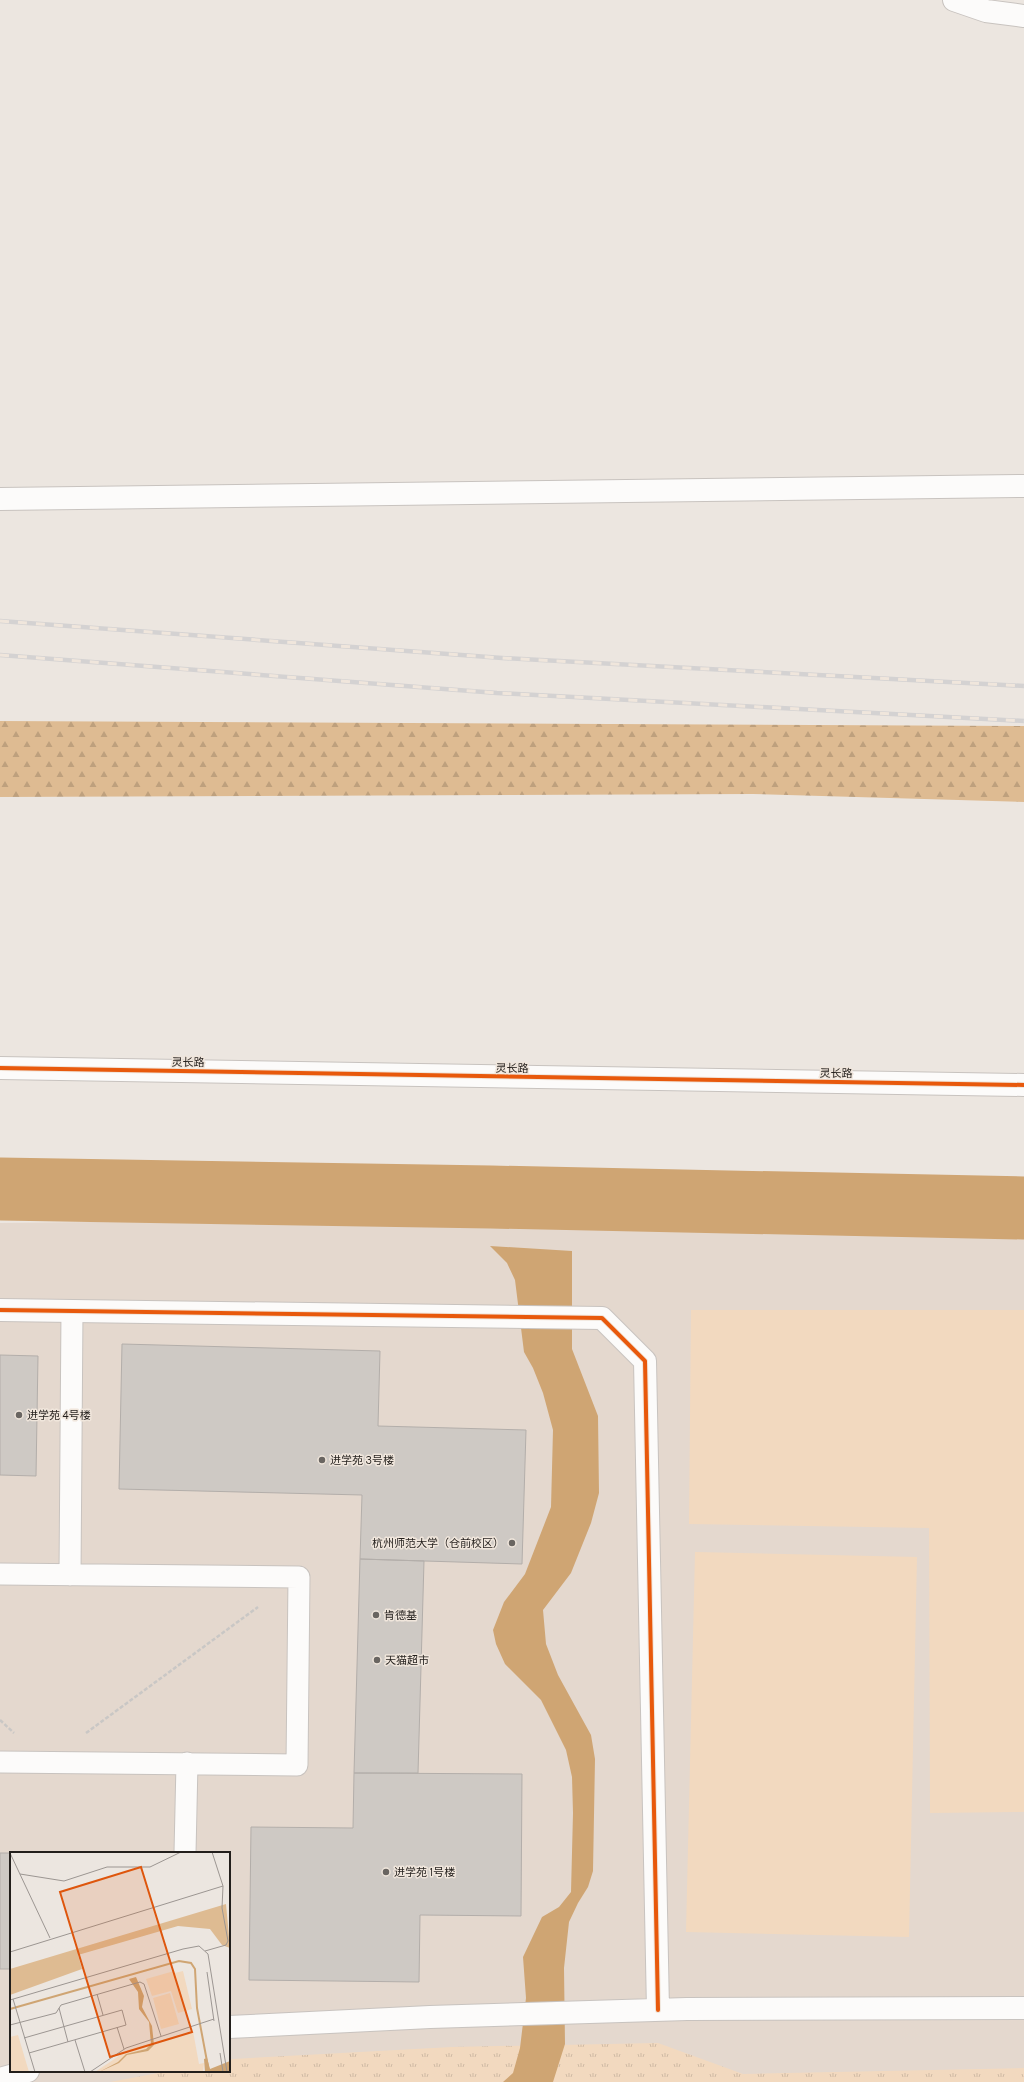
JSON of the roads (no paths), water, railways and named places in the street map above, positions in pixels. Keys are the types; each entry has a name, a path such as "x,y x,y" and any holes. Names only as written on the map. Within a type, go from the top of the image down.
{"street":[{"path":"954,0 986,11 1024,16"},
{"path":"0,499 1024,486"},
{"name":"灵长路","path":"0,1068 1024,1085"},
{"path":"0,1310 602,1318 645,1361 656,2010"},
{"path":"230,2027 430,2017 656,2010 1023,2008"},
{"path":"0,2078 24,2072"}],"lane":[{"path":"70,1575 72,1311"},
{"path":"0,1574 299,1577 298,1765 0,1762"},
{"path":"185,1852 187,1763"}],"waterway":[{"path":"0,1189 1024,1208"}],"railway":[{"path":"0,621 502,658 1024,686"},
{"path":"0,655 497,693 1024,721"}],"place":[{"name":"进学苑 4号楼","path":"19,1415"},
{"name":"进学苑 3号楼","path":"322,1460"},
{"name":"杭州师范大学（仓前校区）","path":"512,1543"},
{"name":"肯德基","path":"376,1615"},
{"name":"天猫超市","path":"377,1660"},
{"name":"进学苑 1号楼","path":"386,1872"}]}
